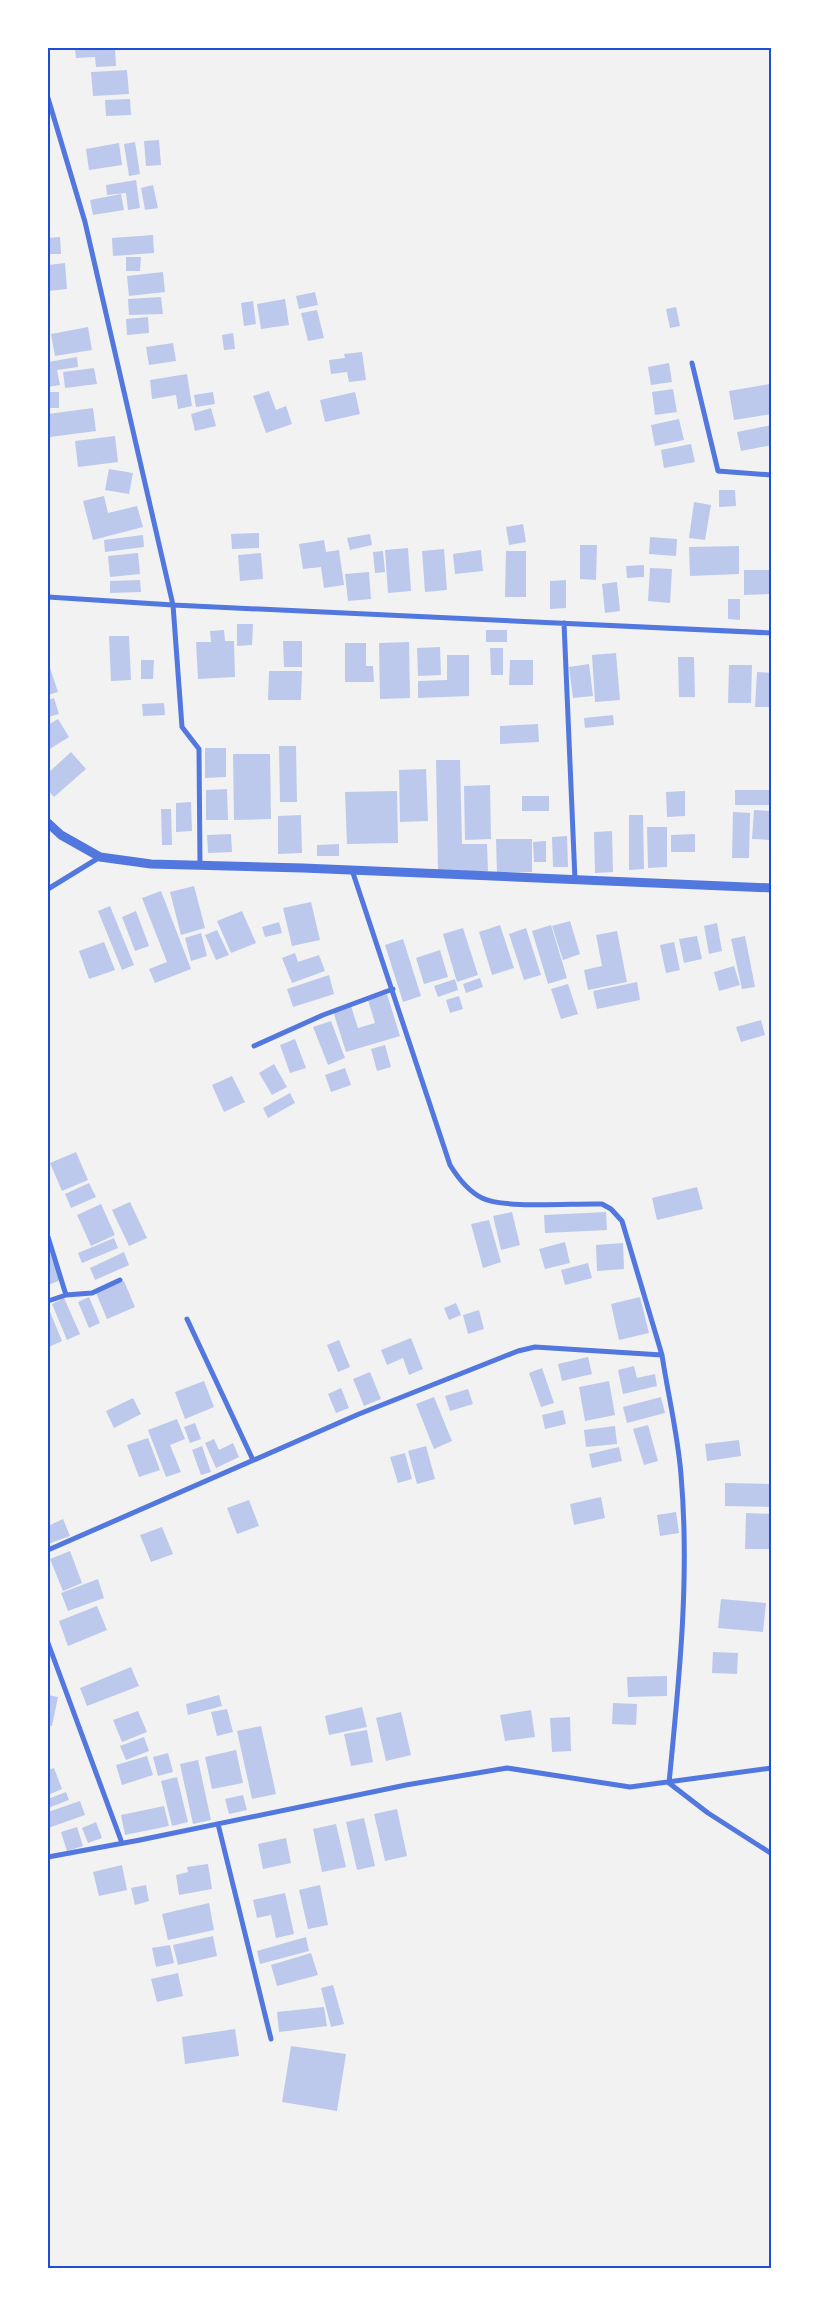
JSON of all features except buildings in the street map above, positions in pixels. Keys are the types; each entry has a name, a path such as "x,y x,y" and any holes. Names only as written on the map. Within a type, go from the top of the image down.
{"street":[{"path":"48,98 84,222 173,605 182,727 199,749 200,865"},
{"path":"692,363 718,471 772,475"},
{"path":"48,597 173,605 772,633"},
{"path":"564,623 575,880"},
{"path":"48,823 61,835 100,857 151,864 352,870 772,888"},
{"path":"48,889 100,857"},
{"path":"352,870 450,1164 458,1179 482,1199 508,1204 602,1204 611,1208 622,1221 662,1355 681,1474 685,1560 682,1650 670,1783"},
{"path":"254,1046 323,1015 393,989"},
{"path":"48,1237 66,1295"},
{"path":"48,1301 66,1295 92,1293 120,1280"},
{"path":"187,1320 253,1460"},
{"path":"48,1550 359,1414 518,1351 535,1346 662,1355"},
{"path":"48,1643 122,1843"},
{"path":"48,1857 406,1785 508,1768 630,1787 772,1768"},
{"path":"670,1783 708,1813 772,1854"},
{"path":"218,1824 271,2039"}]}
